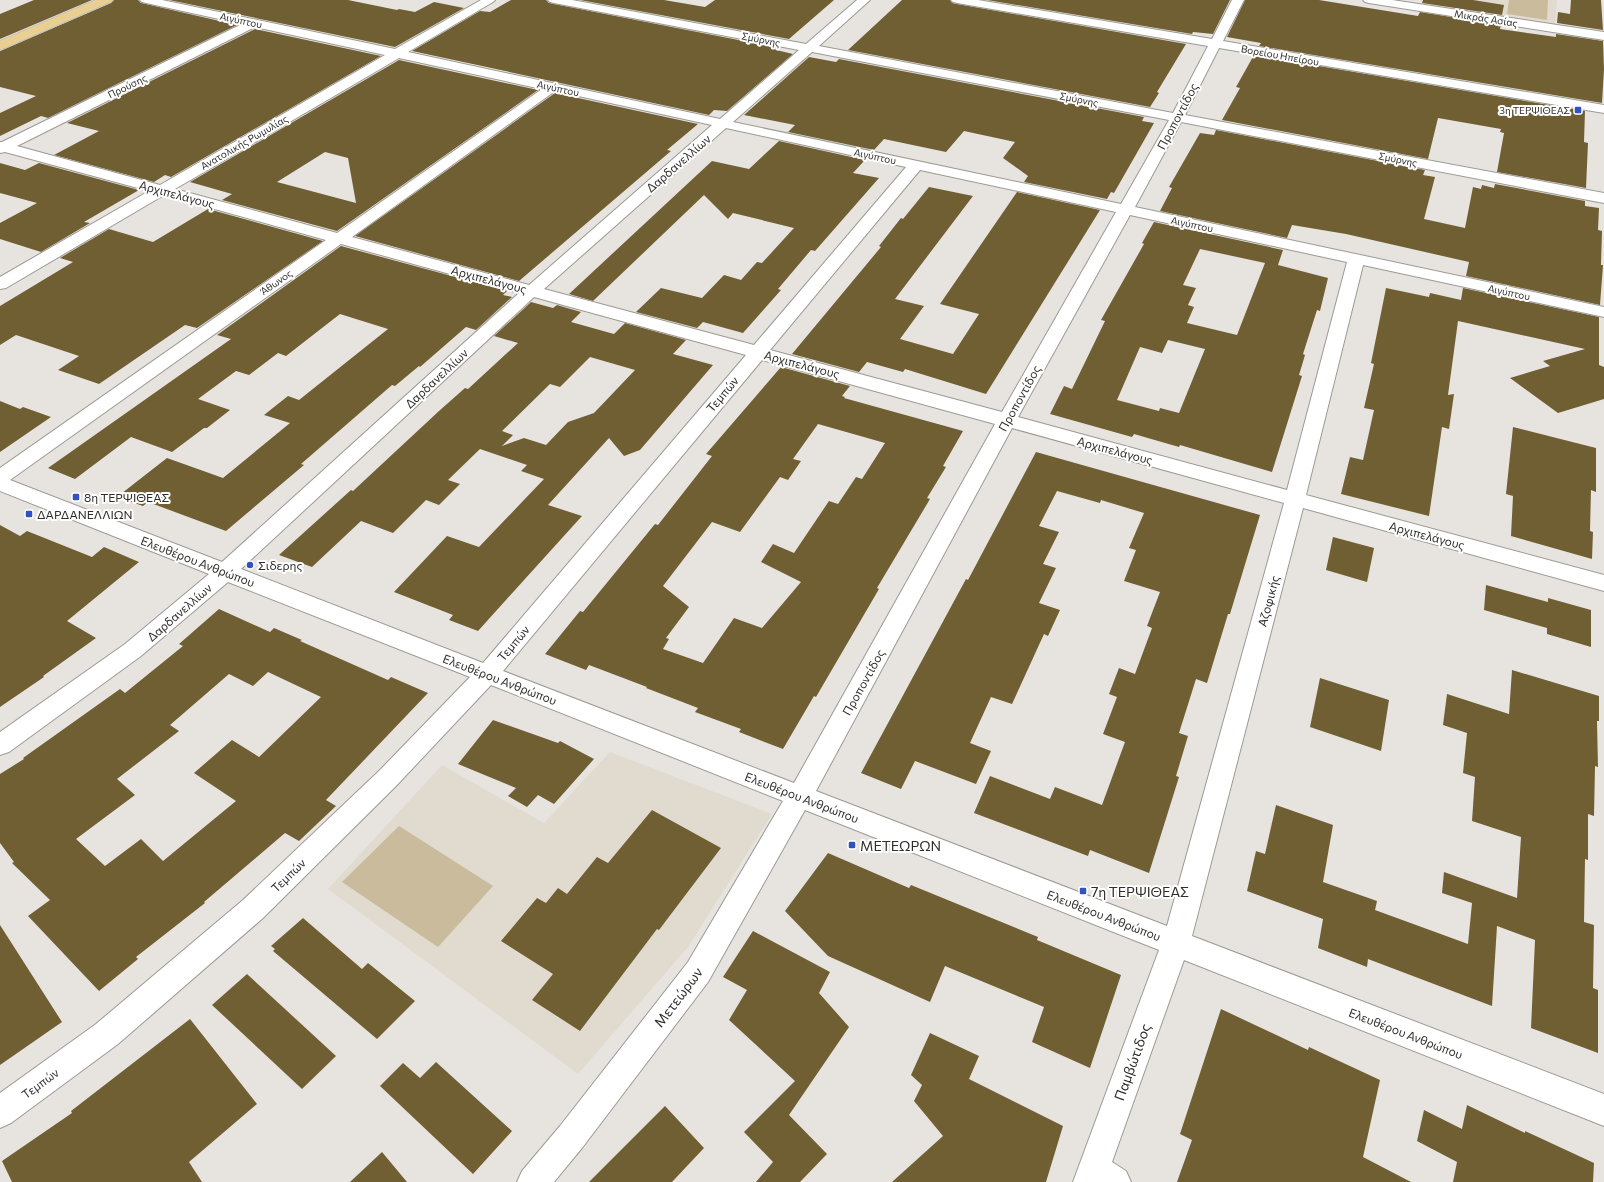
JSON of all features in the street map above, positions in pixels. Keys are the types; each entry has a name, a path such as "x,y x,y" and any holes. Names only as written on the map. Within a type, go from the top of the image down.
{"main road":[{"path":"0,46 106,0"}],"street":[{"name":"Αιγύπτου","path":"146,0 1604,312"},
{"name":"Ανατολικής Ρωμυλίας","path":"0,284 489,0"},
{"name":"Σμύρνης","path":"554,0 1604,198"},
{"name":"Δαρδανελλίων","path":"0,745 134,650 225,572 531,290 864,0"},
{"name":"Βορείου Ηπείρου","path":"957,0 1604,109"},
{"name":"Προποντίδος","path":"800,796 1007,420 1177,118 1238,0"},
{"name":"Μικράς Ασίας","path":"1369,0 1604,36"},
{"name":"Προύσης","path":"1,147 254,23"},
{"name":"Άθωνος","path":"0,478 553,87"},
{"name":"Αρχιπελάγους","path":"1,147 1604,583"},
{"name":"Τεμπών","path":"0,1112 107,1034 253,909 388,778 487,674 916,165"},
{"name":"Αζοφικής","path":"1176,943 1295,499 1356,259"},
{"name":"Ελευθέρου Ανθρώπου","path":"0,484 1604,1110"},
{"name":"Μετεώρων","path":"533,1182 571,1137 698,972 800,796"},
{"name":"Παμβώτιδος","path":"1099,1178 1176,943"}],"shaded area":[{"path":"1455,0 1557,0 1555,24 1453,9"},
{"path":"1509,0 1548,0 1547,20 1507,14"},
{"path":"610,752 772,814 688,947 578,1074 328,889 442,765 544,823"},
{"path":"399,826 493,886 438,947 342,882"}],"building":[{"path":"34,0 92,0 0,39 0,14"},
{"path":"114,0 138,0 141,3 237,25 48,118 41,116 0,136 0,113 36,96 0,87 0,51 111,3"},
{"path":"169,0 348,0 397,10 399,9 415,12 434,2 464,8 395,47"},
{"path":"511,0 546,0 549,3 779,48 776,50 793,54 727,111 714,110 709,115 412,51 480,11 490,12"},
{"path":"580,0 664,0 705,7 715,0 834,0 789,39"},
{"path":"902,0 950,0 952,3 957,4 1186,44 1157,92 1159,93 1150,107 848,50"},
{"path":"987,0 1230,0 1213,34 1193,32 1192,34"},
{"path":"1245,0 1319,0 1418,16 1420,12 1501,25 1500,29 1556,37 1556,34 1603,41 1604,69 1602,103 1259,46 1261,43 1227,37"},
{"path":"1423,0 1473,0 1504,5 1502,15 1422,3"},
{"path":"1571,0 1601,0 1603,30 1557,23 1558,12 1570,14"},
{"path":"255,29 381,56 171,177 165,175 154,182 54,155 99,131 67,123"},
{"path":"1254,55 1585,111 1584,142 1588,143 1586,188 1497,172 1504,133 1500,132 1501,129 1438,118 1428,159 1222,120 1240,88 1236,87"},
{"path":"809,57 836,62 839,59 1144,117 1142,121 1154,123 1114,193 1111,192 1107,199 1024,182 1028,176 1003,158 1015,142 964,131 946,152 884,139 874,150 788,132 795,125 744,115"},
{"path":"399,60 538,90 337,231 222,200 232,194 190,182","holes":["325,152 348,158 356,203 277,182"]},
{"path":"555,93 698,124 667,150 671,151 519,281 355,236"},
{"path":"1216,130 1425,170 1423,175 1435,177 1424,219 1465,228 1473,187 1481,189 1482,185 1494,188 1495,184 1585,201 1585,206 1599,208 1598,230 1602,231 1601,265 1603,265 1600,305 1466,276 1469,262 1346,234 1292,225 1287,238 1160,211 1172,188 1169,187 1200,133 1214,135"},
{"path":"779,141 865,160 853,173 879,178 815,251 811,250 778,289 781,290 743,333 703,322 697,328 636,312 661,288 702,298 724,275 741,280 757,262 762,263 794,228 733,213 728,219 704,195 593,301 569,294 712,161 749,169"},
{"path":"0,163 25,170 39,163 139,190 84,222 90,223 41,252 0,239 0,223 37,203 0,193"},
{"path":"929,187 973,196 895,299 924,306 900,339 953,354 979,314 940,304 1017,192 1100,210 986,394 905,369 903,372 867,362 859,372 792,354 881,247 879,246 901,218 903,219"},
{"path":"208,209 323,241 197,328 185,325 99,384 58,370 79,356 16,335 0,345 0,306 73,262 60,258 109,229 153,242"},
{"path":"1154,222 1283,250 1278,265 1328,278 1320,311 1317,310 1303,354 1305,355 1299,375 1302,376 1272,472 1180,445 1179,447 1134,434 1132,437 1050,414 1064,386 1072,389 1105,321 1101,320 1144,244 1142,243","holes":["1200,249 1265,263 1237,335 1187,323 1194,307 1188,305 1196,288 1183,285","1168,340 1205,349 1179,413 1160,408 1159,411 1117,400 1140,347 1162,353"]},
{"path":"341,246 507,291 503,295 512,297 476,330 466,327 420,367 419,366 395,386 392,385 301,464 304,465 226,531 148,502 143,506 117,497 167,458 223,478 290,423 264,415 288,396 299,400 388,329 340,314 286,356 278,353 249,375 236,371 198,399 230,410 172,452 131,437 75,479 48,468 231,339 217,335"},
{"path":"1386,288 1429,297 1430,293 1461,300 1463,288 1599,317 1599,365 1604,367 1604,399 1558,413 1510,378 1550,366 1543,361 1585,349 1458,321 1448,395 1454,394 1449,429 1442,427 1429,516 1341,494 1350,457 1363,460 1374,410 1364,408 1374,364 1371,363"},
{"path":"531,302 553,308 557,305 581,312 571,322 614,334 625,323 686,340 673,354 713,365 640,450 624,456 609,438 548,505 582,516 478,631 449,620 453,615 394,592 447,536 479,547 544,479 521,471 527,465 480,449 448,480 460,484 439,505 426,500 393,533 361,521 312,567 279,555 351,490 353,491 439,411 465,388 468,389 518,343 494,336","holes":["590,357 635,370 594,413 568,422 546,445 524,438 502,446 513,435 502,431 550,384 560,387"]},
{"path":"781,367 850,386 842,396 845,397 844,398 963,431 943,466 946,467 927,498 930,499 877,588 879,589 816,697 814,696 783,749 739,732 741,729 695,712 698,708 646,688 647,687 589,665 586,670 545,654 580,611 583,612 655,524 658,525 712,456 706,454","holes":["818,424 885,443 862,479 856,477 838,504 829,501 794,553 773,544 761,562 801,582 762,628 734,618 703,663 663,649 669,639 666,638 689,607 663,586 712,522 740,532 780,477 788,480 801,461 793,459"]},
{"path":"0,401 20,409 23,407 51,417 0,452"},
{"path":"1513,427 1596,448 1596,492 1591,490 1590,531 1593,532 1592,559 1511,536 1513,496 1506,494"},
{"path":"1036,452 1260,515 1207,683 1196,679 1179,733 1188,736 1176,776 1179,777 1149,873 1090,850 1088,856 974,813 990,776 1050,799 1055,787 1102,805 1125,742 1103,734 1117,697 1109,694 1119,668 1135,674 1152,628 1147,626 1160,592 1124,581 1136,550 1129,548 1144,513 1101,500 1100,503 1057,491 1039,526 1059,532 1043,564 1056,568 1039,603 1060,610 1048,636 1044,634 1012,704 991,697 970,743 991,751 976,784 915,761 901,789 861,773 966,579 968,580"},
{"path":"0,525 20,536 27,531 92,557 104,547 139,562 67,621 96,638 43,676 44,677 0,707"},
{"path":"1333,537 1374,548 1367,582 1326,570"},
{"path":"1486,585 1548,602 1548,598 1591,610 1591,647 1547,634 1547,628 1484,610"},
{"path":"219,609 270,632 274,628 388,680 391,677 428,693 326,800 336,806 299,841 285,833 204,902 205,903 136,957 138,959 99,991 28,916 50,900 12,863 14,862 0,843 0,774 24,759 23,758 120,689 125,693 183,646 179,644","holes":["268,672 321,697 259,757 232,740 194,773 236,801 163,861 141,839 105,866 76,839 135,795 117,779 179,731 170,725 229,674 253,686"]},
{"path":"1512,670 1599,696 1599,721 1597,721 1598,767 1595,766 1594,816 1588,814 1588,860 1585,859 1584,922 1594,925 1593,988 1598,990 1598,1053 1531,1028 1535,940 1497,926 1492,1006 1368,959 1367,967 1318,948 1323,919 1247,891 1256,851 1265,854 1276,805 1333,825 1323,882 1377,901 1375,910 1468,944 1472,903 1442,893 1444,872 1517,898 1521,837 1472,821 1475,777 1463,773 1467,733 1443,725 1447,694 1509,714"},
{"path":"1320,678 1389,700 1381,751 1310,727"},
{"path":"493,720 558,743 560,741 594,759 554,804 538,795 527,807 508,796 516,788 458,764"},
{"path":"652,810 721,848 659,930 657,929 580,1031 532,1000 553,974 501,941 537,898 546,903 558,888 567,894 597,857 608,863"},
{"path":"828,853 909,888 911,885 1038,937 1037,940 1121,975 1090,1068 1032,1042 1044,1007 945,966 930,1002 828,956 785,911"},
{"path":"303,918 362,969 368,963 415,1001 377,1039 273,951 275,949 271,946"},
{"path":"0,925 62,1022 0,1065"},
{"path":"753,931 830,972 819,993 849,1027 789,1115 827,1154 800,1182 756,1182 773,1162 744,1132 795,1081 729,1020 747,990 723,977"},
{"path":"247,974 336,1056 302,1089 212,1005"},
{"path":"1221,1009 1308,1050 1309,1047 1380,1080 1363,1157 1411,1182 1177,1182 1192,1140 1180,1134"},
{"path":"190,1019 257,1104 189,1162 202,1182 12,1182 2,1161 72,1113 71,1111"},
{"path":"930,1033 979,1056 969,1079 1063,1126 1046,1182 892,1182 943,1136 914,1101 922,1085 911,1075"},
{"path":"436,1062 512,1131 473,1174 380,1086 403,1063 420,1078"},
{"path":"1467,1105 1525,1133 1525,1131 1594,1163 1593,1182 1453,1182 1457,1162 1417,1141 1424,1110 1462,1129"},
{"path":"665,1106 704,1148 672,1182 589,1182"},
{"path":"382,1152 407,1182 350,1182"}],"place":[{"name":"3η ΤΕΡΨΙΘΕΑΣ","path":"1578,110"},
{"name":"8η ΤΕΡΨΙΘΕΑΣ","path":"76,497"},
{"name":"ΔΑΡΔΑΝΕΛΛΙΩΝ","path":"29,514"},
{"name":"Σιδερης","path":"250,565"},
{"name":"ΜΕΤΕΩΡΩΝ","path":"852,845"},
{"name":"7η ΤΕΡΨΙΘΕΑΣ","path":"1083,891"}]}
